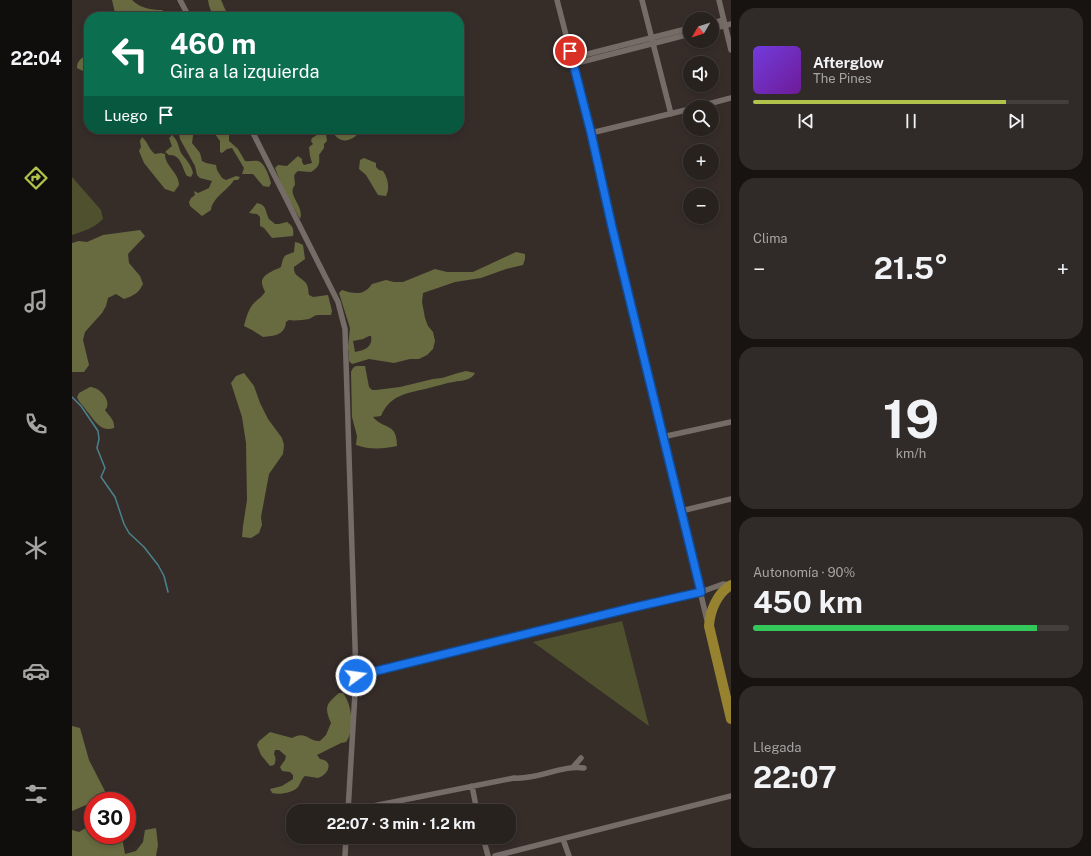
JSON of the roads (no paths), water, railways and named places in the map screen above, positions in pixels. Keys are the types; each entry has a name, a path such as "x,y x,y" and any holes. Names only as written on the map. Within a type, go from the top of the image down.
{"highway":[{"path":"731,585 726,588 715,604 710,614 709,626 731,717"}],"street":[{"path":"180,0 186,12"},
{"path":"557,0 591,133 662,437 709,626"},
{"path":"642,0 671,114"},
{"path":"719,0 727,23 731,50"},
{"path":"573,64 683,30"},
{"path":"572,58 683,35"},
{"path":"719,101 731,98"},
{"path":"591,133 683,111"},
{"path":"254,134 338,302 345,329 356,676 348,804"},
{"path":"662,437 731,422"},
{"path":"681,511 731,499"},
{"path":"356,676 701,592 723,584 731,585"},
{"path":"574,766 581,758"},
{"path":"383,804 514,778 532,777 574,766 584,768"},
{"path":"472,786 476,804"},
{"path":"495,856 731,796"},
{"path":"563,839 569,856"},
{"path":"345,856 346,844"},
{"path":"485,844 488,856"}],"waterway":[{"path":"72,397 81,406 98,431 99,439 97,448 105,468 101,477 115,497 124,524 129,533 144,547 158,565 164,576 168,592"}]}
